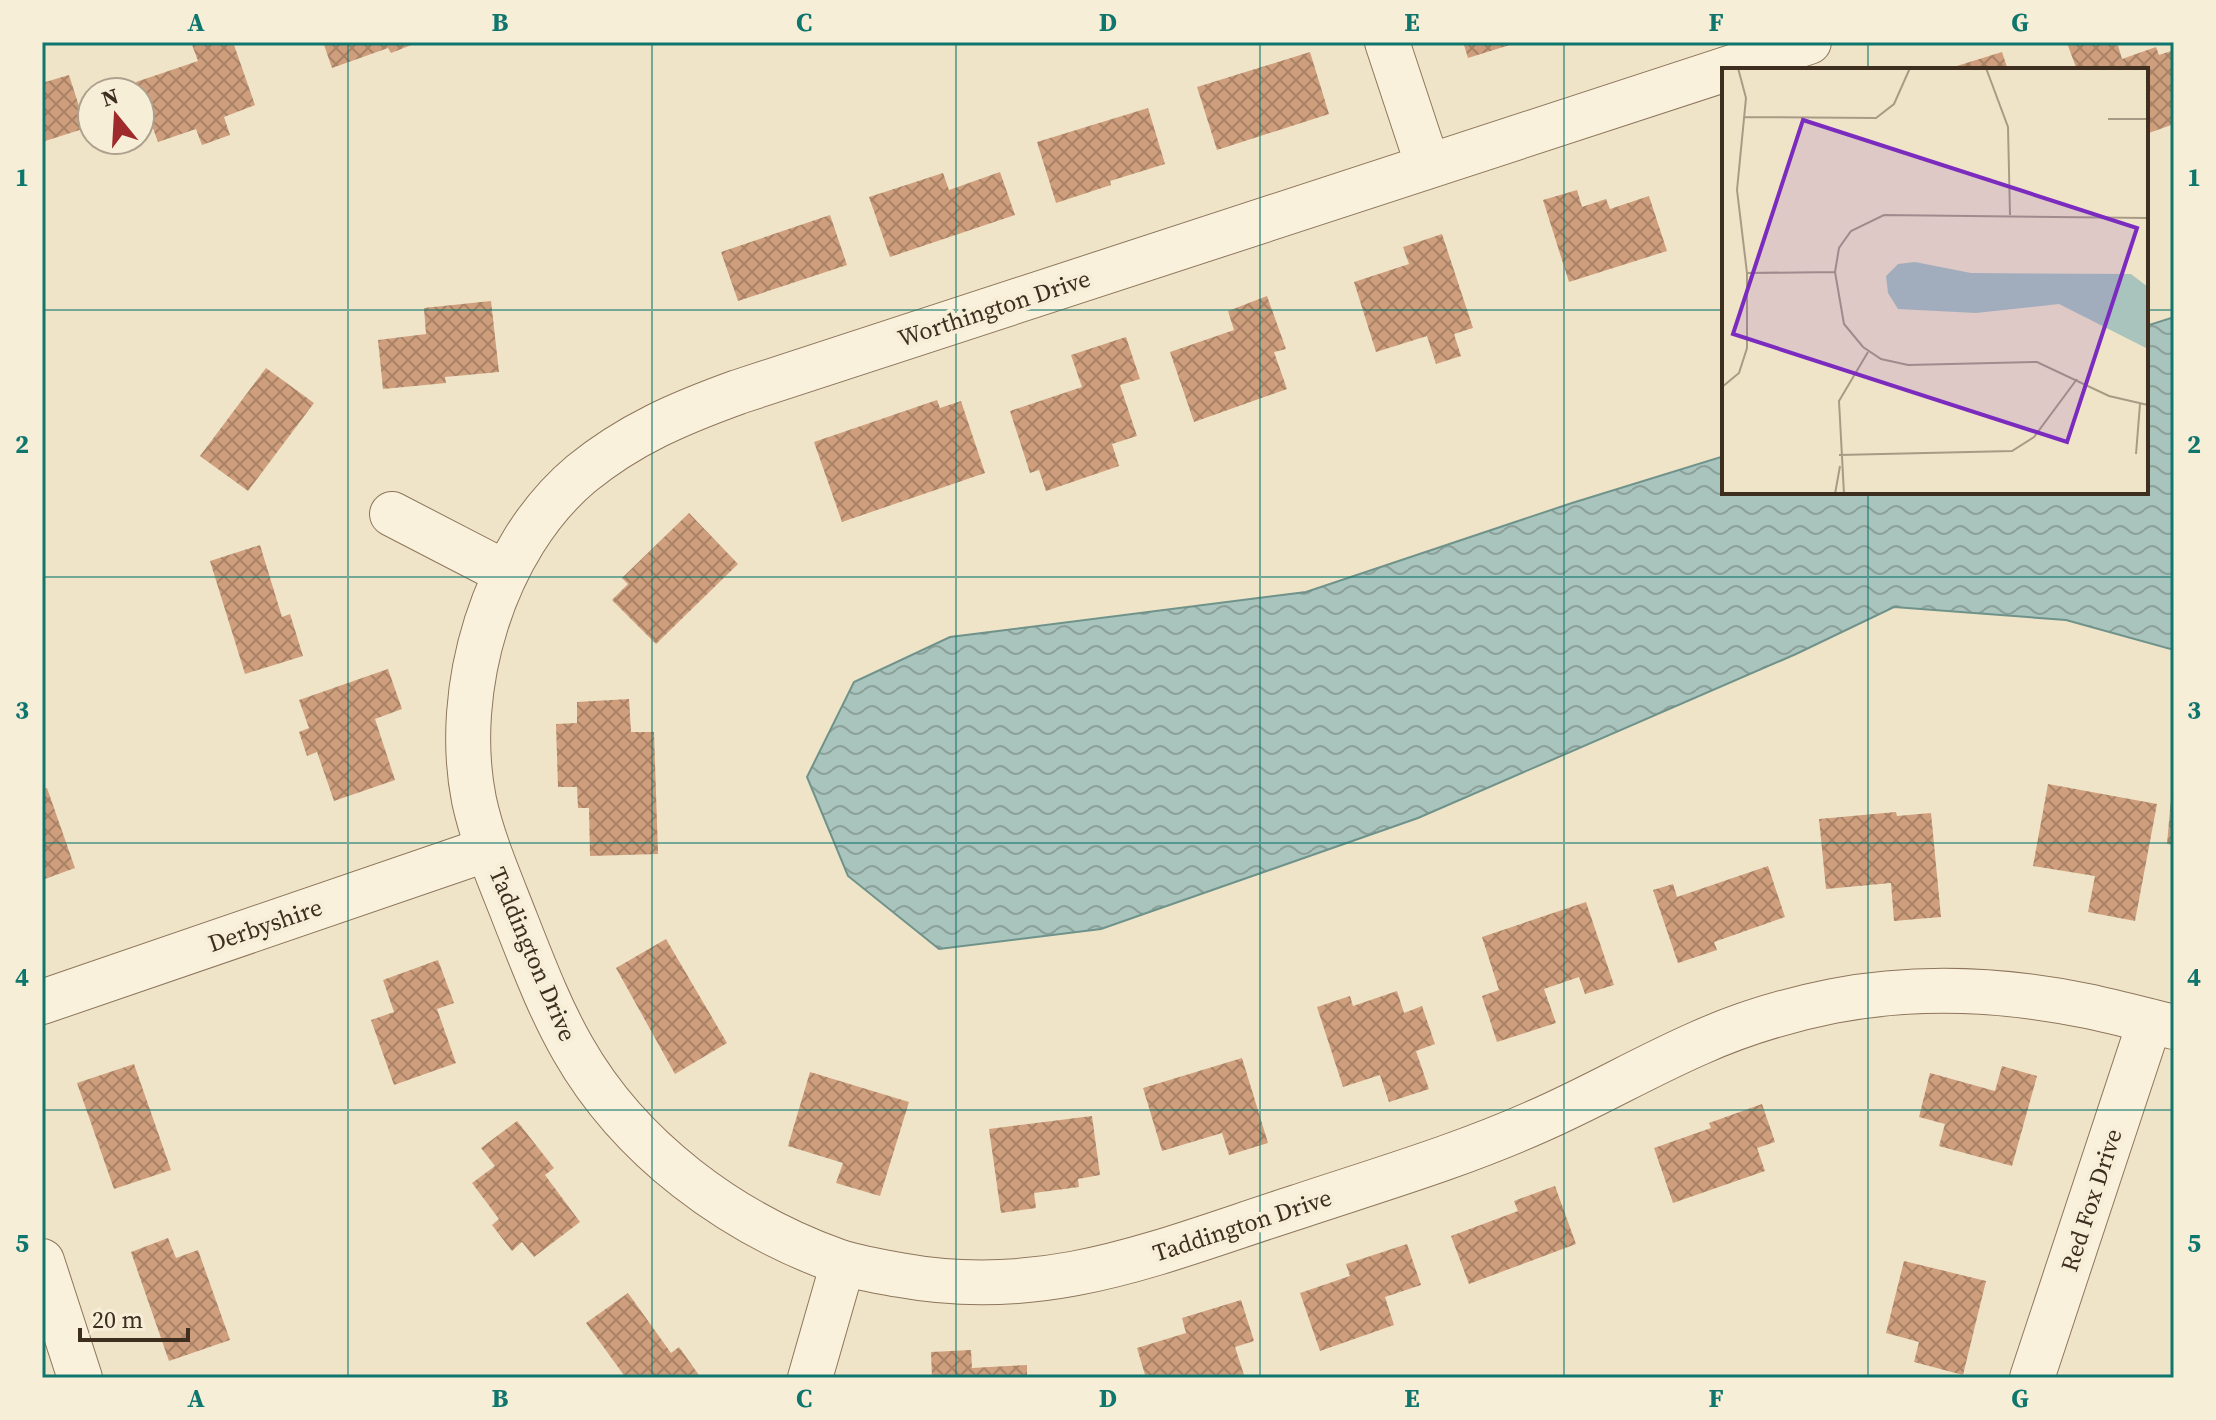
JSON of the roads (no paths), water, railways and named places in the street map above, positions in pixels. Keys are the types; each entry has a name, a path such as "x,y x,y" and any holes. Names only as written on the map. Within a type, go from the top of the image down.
{"street":[{"path":"1387,42 1428,166"},
{"name":"Worthington Drive","path":"1729,68 1809,42"},
{"name":"Worthington Drive","path":"488,849 474,801 468,751 469,700 486,624 506,573 539,521 576,478 622,444 671,416 1722,70"},
{"path":"392,514 506,573"},
{"name":"Derbyshire","path":"42,1002 488,849"},
{"name":"Taddington Drive","path":"488,849 535,969 574,1051 603,1093 648,1145 728,1209 804,1248 843,1263 934,1281 998,1284 1045,1280 1110,1268 1452,1156 1540,1121 1704,1040 1781,1013 1835,1001 1879,994 1943,990 2009,993 2087,1006 2162,1024"},
{"name":"Red Fox Drive","path":"2032,1378 2162,1024"},
{"path":"42,1261 80,1378"},
{"path":"810,1378 843,1263"}],"water":[{"path":"2174,317 2174,650 2066,620 1894,607 1796,654 1418,818 1101,929 939,949 848,876 807,777 854,682 950,637 1306,592 1722,457 1722,494 2148,494 2148,325"}]}
